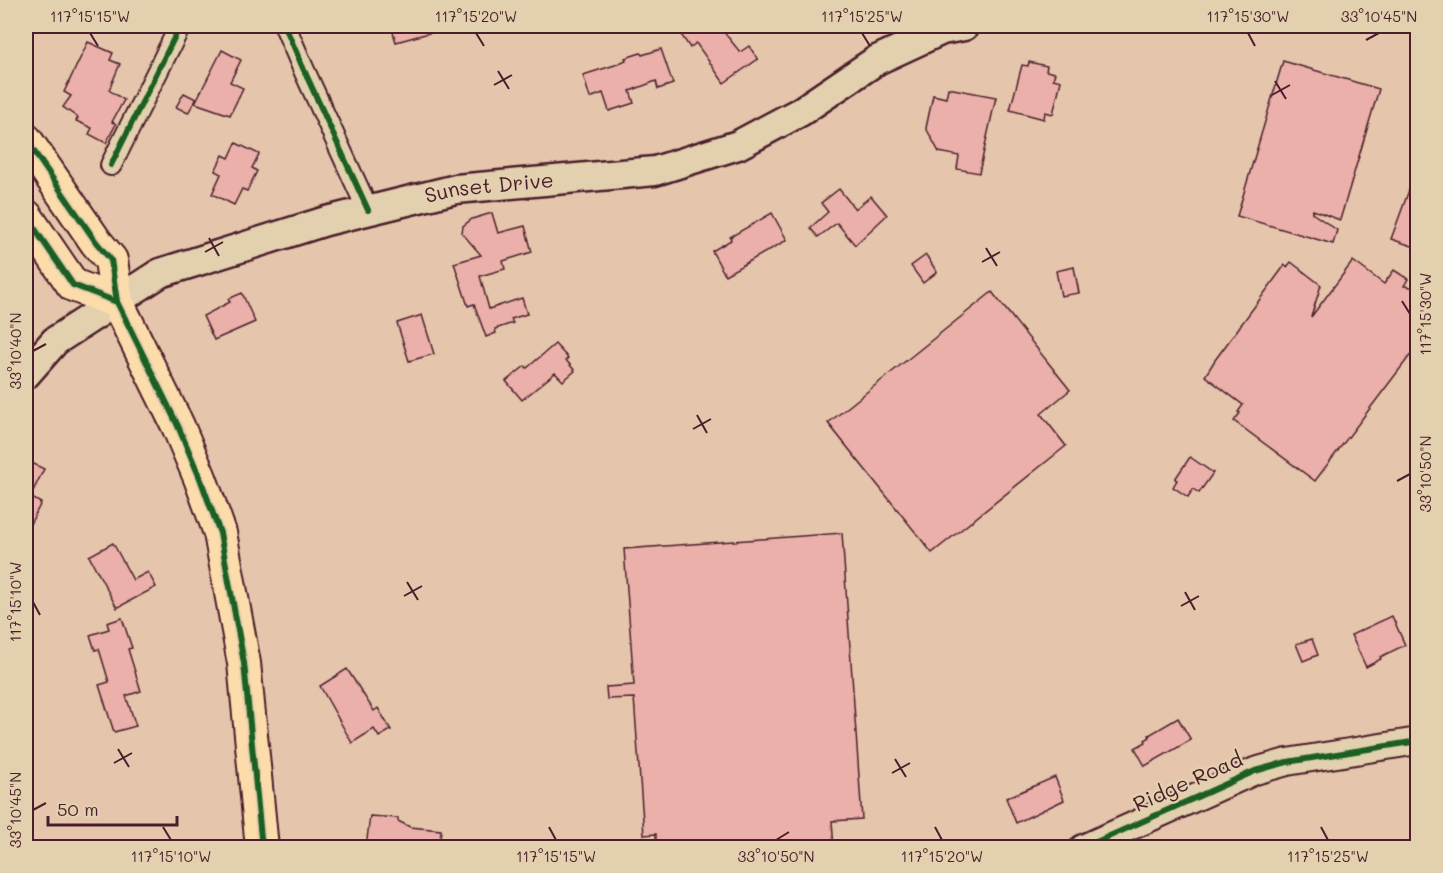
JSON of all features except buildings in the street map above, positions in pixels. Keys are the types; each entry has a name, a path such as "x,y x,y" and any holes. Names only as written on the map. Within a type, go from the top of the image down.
{"main road":[{"name":"Sunset Drive","path":"26,374 55,341 160,273 326,221 456,189 655,171 738,145 800,112 877,60 942,30 963,26"},
{"path":"26,140 96,242 111,260 117,302 178,426 220,533 244,663 262,848"},
{"path":"26,216 73,285 117,302"}],"street":[{"path":"111,165 180,26"},
{"path":"285,26 368,210"},
{"name":"Ridge Road","path":"1083,848 1255,771 1287,762 1418,741"}],"cycle path":[{"path":"111,165 180,26"},
{"path":"285,26 368,210"},
{"path":"26,140 96,242 111,260 117,302 178,426 220,533 244,663 262,848"},
{"path":"26,216 73,285 117,302"},
{"path":"1083,848 1255,771 1287,762 1418,741"}]}
